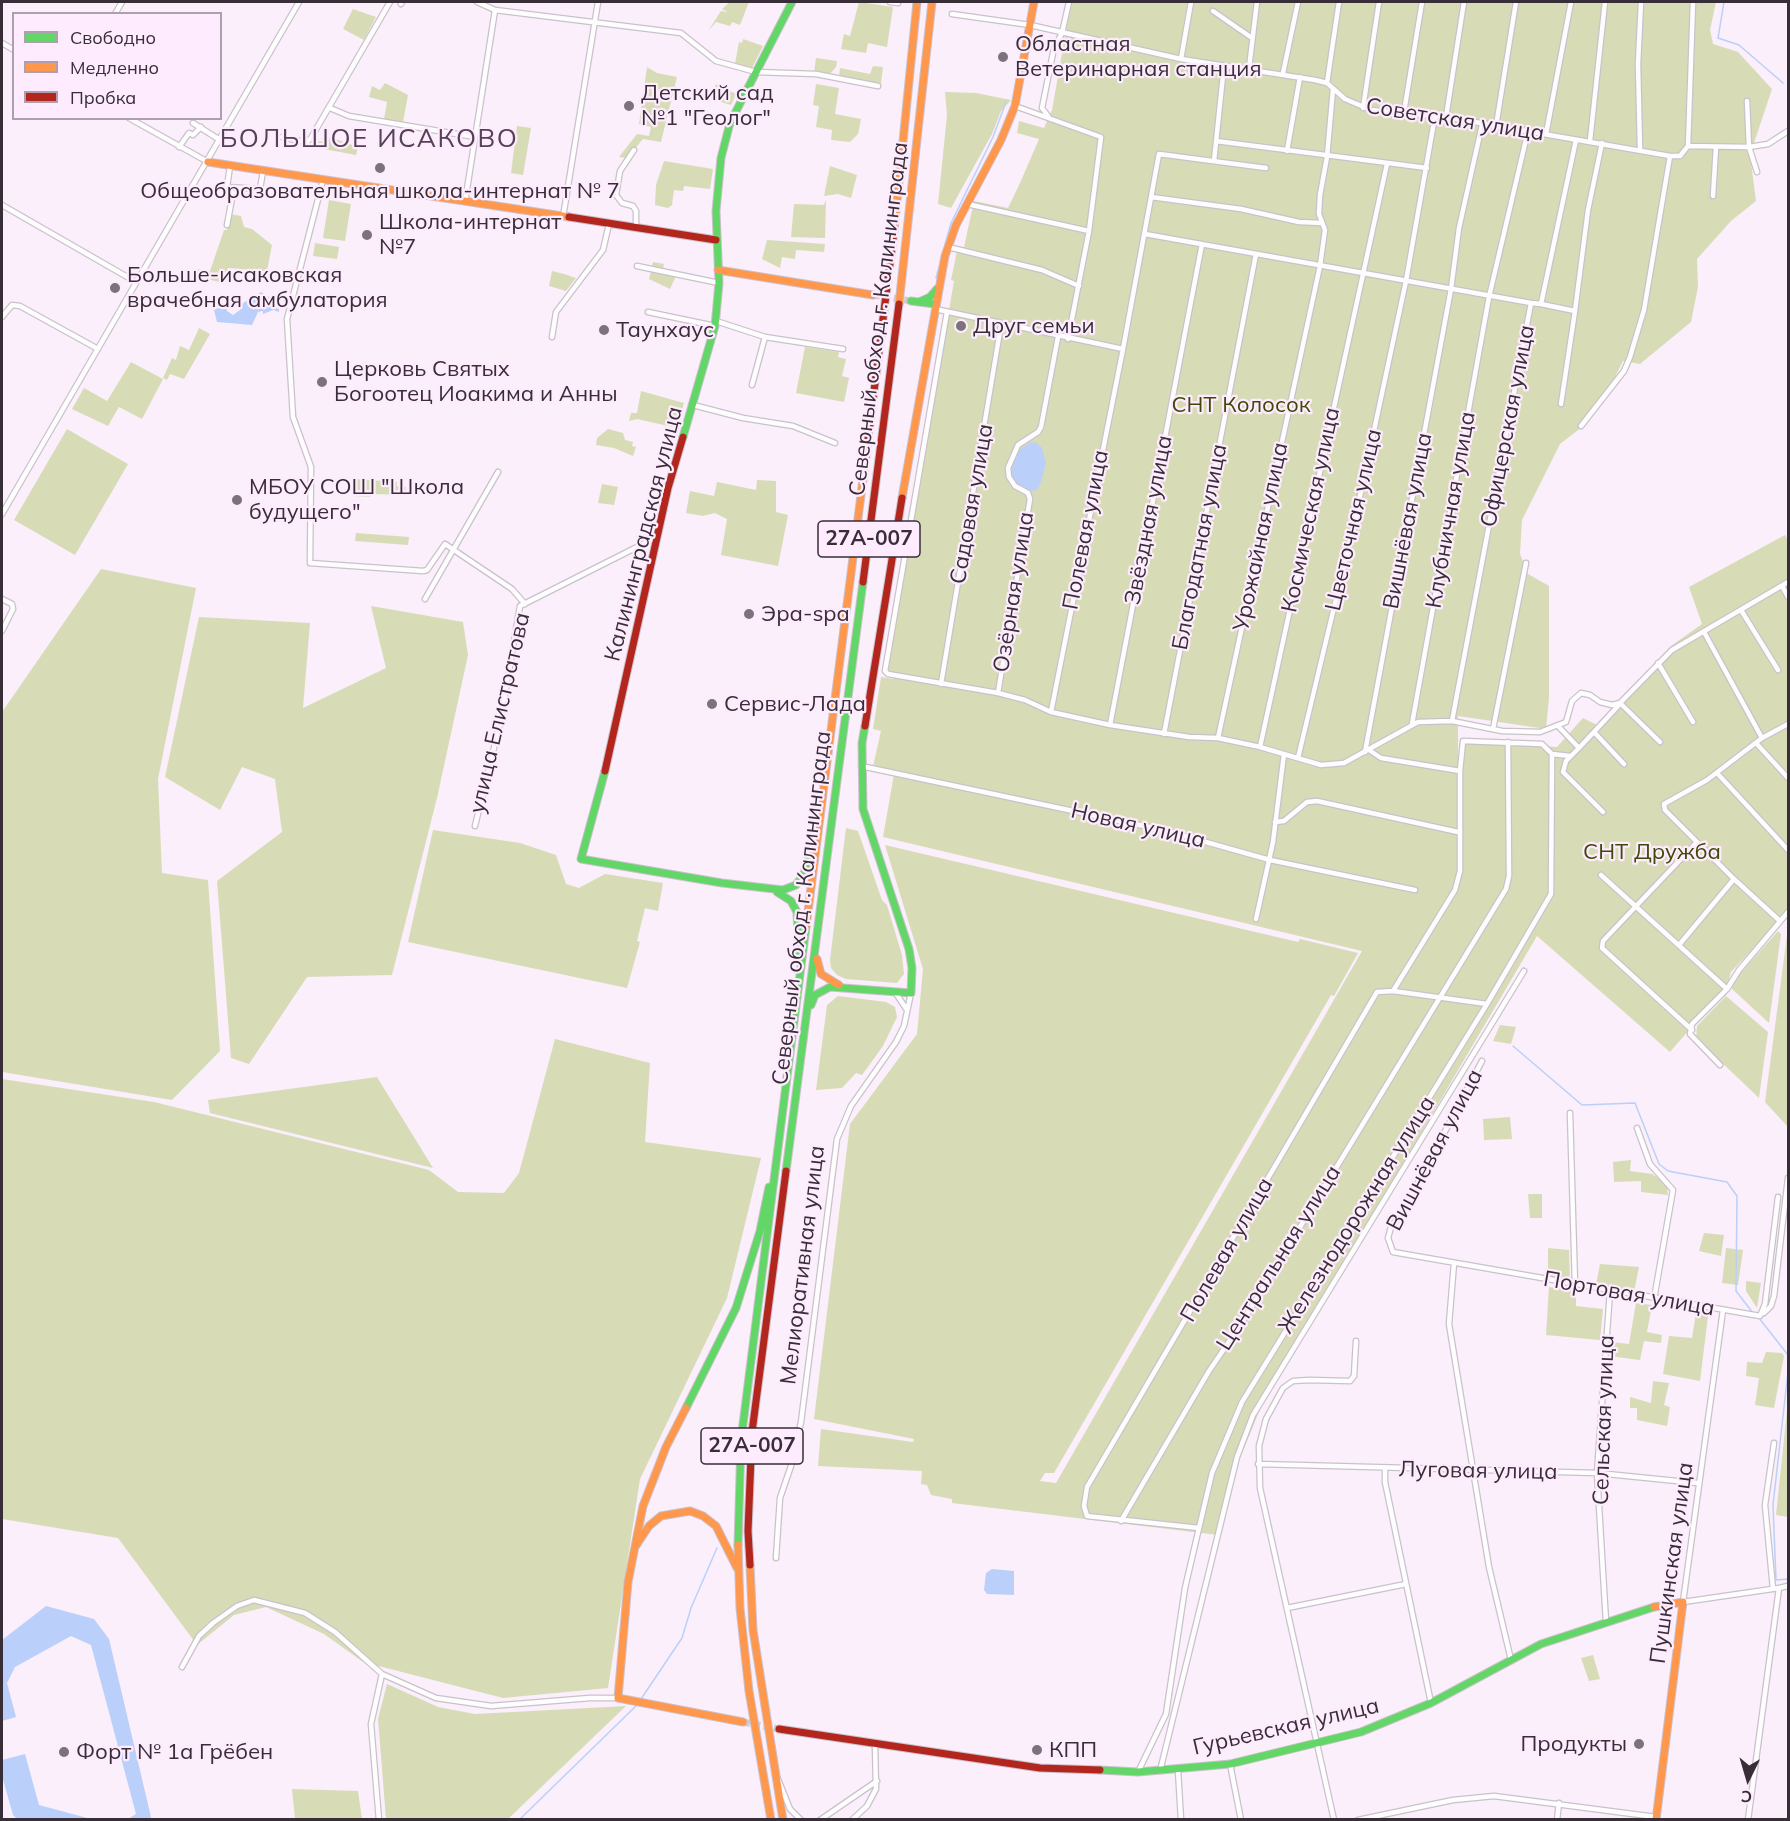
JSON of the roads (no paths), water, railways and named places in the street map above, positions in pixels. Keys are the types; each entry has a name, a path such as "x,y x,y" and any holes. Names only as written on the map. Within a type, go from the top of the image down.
{"main road":[{"name":"Калининградская улица","path":"771,890 581,859 608,762 657,537 715,324 719,283 716,240 721,158 730,123 792,2"},
{"name":"Северный обход г. Калининграда","path":"771,1820 746,1662 738,1570 741,1440 897,211 917,2"},
{"name":"Северный обход г. Калининграда","path":"783,1820 753,1630 749,1558 749,1490 756,1397 917,160 932,2"},
{"path":"803,1046 815,995 830,987 911,993 912,975 909,949 867,829 860,791 862,743 939,284 948,247 967,204 1001,140 1015,106 1034,2"},
{"path":"208,162 716,240"},
{"path":"718,270 873,295"},
{"path":"718,293 725,279 733,273"},
{"path":"915,301 930,297 939,284"},
{"path":"915,301 935,307"},
{"path":"915,301 929,310 932,321"},
{"path":"771,890 791,888 800,880 818,820"},
{"path":"771,890 788,898 797,912 800,965"},
{"path":"819,915 818,968 825,978 841,987"},
{"path":"895,992 907,986 912,975"},
{"path":"743,1722 618,1698 633,1549 643,1506 661,1459 740,1298 760,1231 774,1167"},
{"path":"633,1549 648,1526 661,1516 677,1511 690,1511 703,1516 716,1526 738,1570"},
{"name":"Гурьевская улица","path":"779,1728 1040,1768 1138,1772 1230,1764 1361,1732 1431,1703 1541,1644 1645,1609 1683,1602"},
{"name":"Пушкинская улица","path":"1656,1818 1670,1724 1683,1602"}],"street":[{"path":"2,514 299,2"},
{"path":"282,137 308,141 330,108 390,2"},
{"path":"477,2 495,10 681,33 716,61 756,72 816,74 878,86"},
{"path":"563,217 593,21 598,2"},
{"path":"890,2 897,3"},
{"path":"1050,118 1042,108 1054,48 1062,33 1069,2"},
{"path":"1181,59 1191,2"},
{"path":"1249,68 1257,2"},
{"path":"1283,74 1298,2"},
{"path":"952,14 1030,25 1181,59 1249,68 1327,83 1339,2"},
{"path":"1363,108 1379,2"},
{"path":"1404,112 1422,2"},
{"path":"1446,117 1464,2"},
{"path":"1496,126 1516,2"},
{"path":"1546,134 1571,2"},
{"path":"1590,141 1605,2"},
{"path":"1640,149 1638,64 1641,2"},
{"path":"1581,426 1624,371 1630,357 1644,310 1670,156 1680,156 1688,146 1693,2"},
{"path":"465,202 495,10"},
{"path":"1213,10 1252,38"},
{"path":"1214,161 1224,66"},
{"path":"1287,151 1300,77"},
{"name":"Советская улица","path":"1327,83 1345,99 1363,108 1446,117 1670,156"},
{"name":"Урожайная улица","path":"1218,738 1320,266 1325,230 1322,223 1320,195 1327,157 1333,90"},
{"path":"1747,101 1749,147 1757,172"},
{"path":"1015,106 1101,136 1089,231 1068,339"},
{"path":"330,108 349,116 475,137"},
{"name":"Цветочная улица","path":"1298,758 1354,524 1406,281 1435,116"},
{"path":"132,120 208,162"},
{"path":"193,123 220,140"},
{"name":"Вишнёвая улица","path":"1367,751 1451,290 1459,228 1482,125"},
{"path":"179,147 189,133 193,135 201,127"},
{"name":"Клубничная улица","path":"1412,724 1489,297 1528,131"},
{"path":"1688,146 1749,147 1767,144 1788,131"},
{"path":"1541,304 1576,140"},
{"path":"1216,141 1427,168"},
{"path":"1561,404 1588,210 1602,143"},
{"path":"1713,196 1716,147"},
{"path":"634,150 620,171 616,195 622,203 633,206 636,211 636,228"},
{"path":"935,307 1001,325 1123,349 1159,154 1266,168"},
{"name":"Космическая улица","path":"1260,747 1386,164"},
{"path":"227,187 230,166"},
{"path":"227,187 260,189 263,171"},
{"path":"323,180 287,319 293,417 311,467 310,563 423,571 428,570 445,544 512,589 525,604"},
{"path":"227,187 233,193 227,225"},
{"path":"1151,197 1241,209 1299,222 1322,223"},
{"path":"967,204 1089,231"},
{"path":"2,205 136,282"},
{"path":"552,337 556,312 603,250 609,224"},
{"name":"Офицерская улица","path":"1145,234 1531,303 1452,721"},
{"name":"Звёздная улица","path":"1110,725 1202,244"},
{"path":"948,247 1041,270 1079,286"},
{"name":"Благодатная улица","path":"1164,734 1256,254"},
{"path":"637,266 719,283"},
{"path":"1531,303 1575,310"},
{"path":"2,317 6,309 12,305 20,306 98,349"},
{"path":"648,312 715,324 765,337 843,349"},
{"path":"947,312 885,671 888,674 998,693 1025,700 1051,712 1110,725 1164,734 1218,738 1260,747 1321,765 1333,765 1367,751 1412,724 1452,721 1493,729 1540,732 1558,726 1570,717 1572,701 1581,693 1590,695 1600,702 1612,705 1620,703"},
{"name":"Садовая улица","path":"941,684 1001,325"},
{"path":"752,385 765,337"},
{"name":"Озёрная улица","path":"998,693 1030,499 1028,493 1016,486 1009,477 1008,468 1018,445 1038,432 1041,427 1058,337"},
{"name":"Полевая улица","path":"1051,712 1123,349"},
{"path":"693,405 744,418 793,426 835,443"},
{"path":"425,599 498,472"},
{"name":"улица Елистратова","path":"475,826 500,723 520,606 657,537"},
{"path":"1493,729 1526,563"},
{"path":"1603,812 1566,778 1563,772 1570,756 1672,650 1788,582"},
{"path":"1782,586 1788,597"},
{"path":"2,598 12,604 13,609 2,631"},
{"path":"1741,610 1778,670"},
{"path":"1704,632 1762,738"},
{"path":"1658,663 1693,722"},
{"path":"1620,703 1660,742"},
{"path":"1780,921 1665,810 1664,804 1717,773 1762,738 1788,724"},
{"path":"1558,726 1579,748"},
{"path":"1594,732 1624,764"},
{"path":"1486,1004 1393,991 1455,890 1460,871 1458,832 1463,741 1542,744 1552,754 1570,756"},
{"path":"1440,997 1508,882 1508,742"},
{"path":"1756,743 1788,778"},
{"path":"1367,751 1381,758 1460,771"},
{"path":"1256,919 1269,860 1284,754"},
{"name":"Железнодорожная улица","path":"1138,1772 1166,1714 1185,1588 1212,1473 1242,1402 1551,894 1552,754"},
{"name":"Новая улица","path":"861,766 1163,830 1269,860 1415,890"},
{"path":"1717,773 1788,850"},
{"path":"1275,822 1284,821 1307,801 1317,801 1458,832"},
{"path":"1692,1029 1602,948 1603,941 1637,908 1697,842"},
{"path":"1601,875 1726,989"},
{"path":"1679,945 1734,879"},
{"path":"1720,1065 1694,1040 1690,1034 1692,1024 1726,989 1788,912"},
{"path":"1160,1771 1237,1457 1253,1415 1524,971"},
{"name":"Полевая улица","path":"1121,1521 1087,1516 1084,1506 1087,1487 1377,992 1393,991"},
{"path":"895,992 908,1012"},
{"name":"Мелиоративная улица","path":"776,1558 780,1498 793,1460 801,1422 837,1139 856,1099 896,1042 908,1012 911,993"},
{"name":"Центральная улица","path":"1121,1521 1209,1371 1241,1324 1440,997"},
{"name":"Вишнёвая улица","path":"1388,1238 1391,1227 1402,1211 1482,1061"},
{"path":"1570,1113 1575,1286"},
{"path":"1637,1128 1650,1164 1673,1190 1654,1299"},
{"path":"1761,1316 1771,1306 1773,1296 1788,1178"},
{"path":"1761,1316 1778,1197"},
{"name":"Портовая улица","path":"1388,1238 1393,1251 1575,1286 1761,1316"},
{"path":"1454,1263 1449,1324 1489,1567 1510,1660"},
{"name":"Сельская улица","path":"1606,1622 1597,1473 1610,1291"},
{"name":"Пушкинская улица","path":"1683,1602 1697,1483 1703,1468 1707,1412 1723,1310"},
{"path":"1334,1820 1260,1488 1258,1464 1262,1432 1273,1404 1283,1388 1293,1382 1309,1380 1350,1381 1354,1376 1356,1341"},
{"path":"1773,1589 1765,1505 1774,1443"},
{"name":"Луговая улица","path":"1258,1464 1597,1473 1697,1483"},
{"path":"1385,1468 1431,1703"},
{"path":"1121,1521 1199,1528"},
{"path":"1287,1608 1406,1584"},
{"path":"1748,1820 1783,1587"},
{"name":"Гурьевская улица","path":"1683,1602 1783,1587"},
{"path":"182,1667 199,1636 237,1606 254,1600 305,1613 335,1632 382,1674 436,1698 463,1704 514,1706 590,1698 618,1698"},
{"path":"379,1820 371,1724 373,1706 382,1674"},
{"path":"852,1820 873,1798 877,1781 875,1744"},
{"path":"1230,1764 1241,1820"},
{"path":"1178,1770 1181,1820"},
{"path":"774,1773 782,1784 790,1809 801,1820"},
{"path":"820,1820 877,1781"},
{"path":"1358,1820 1453,1800 1494,1796 1559,1803 1656,1818"},
{"path":"1557,1820 1559,1803"}],"water":[{"path":"261,292 275,301 272,307 279,309 279,312 273,310 263,314 263,311 258,312 252,325 217,322 214,310 226,304 227,311 233,315 240,310 240,305"},
{"path":"1031,442 1037,443 1042,448 1046,463 1037,490 1032,491 1020,487 1010,473 1019,450"},
{"path":"992,1569 1014,1571 1014,1595 987,1594 984,1590 986,1573"},
{"path":"46,1606 94,1619 109,1639 151,1817 149,1819 128,1819 136,1814 91,1645 71,1636 15,1667 7,1683 16,1717 2,1721 2,1640"},
{"path":"25,1754 39,1805 91,1819 17,1819 13,1815 2,1776 2,1760"}],"waterway":[{"path":"1724,2 1718,38 1739,45 1783,83"},
{"path":"936,278 951,223 993,137 1006,102"},
{"path":"1513,1046 1582,1105 1635,1103 1659,1164 1668,1171 1727,1182 1737,1196 1736,1291 1753,1313"},
{"path":"1759,1318 1788,1355"},
{"path":"1788,1372 1773,1505 1776,1580 1788,1579"},
{"path":"641,1699 682,1638 691,1608 717,1548"},
{"path":"519,1820 637,1705"}],"tunnel":[{"path":"873,295 911,301"},
{"path":"743,1722 779,1729"}],"place":[{"name":"Областная Ветеринарная станция","path":"1003,57"},
{"name":"Детский сад №1 \"Геолог\"","path":"629,106"},
{"name":"Общеобразовательная школа-интернат № 7","path":"380,168"},
{"name":"Школа-интернат №7","path":"367,235"},
{"name":"Больше-исаковская врачебная амбулатория","path":"115,288"},
{"name":"Друг семьи","path":"961,326"},
{"name":"Таунхаус","path":"604,330"},
{"name":"Церковь Святых Богоотец Иоакима и Анны","path":"322,382"},
{"name":"МБОУ СОШ \"Школа будущего\"","path":"237,500"},
{"name":"Эра-spa","path":"749,614"},
{"name":"Сервис-Лада","path":"712,704"},
{"name":"Продукты","path":"1639,1744"},
{"name":"КПП","path":"1037,1750"},
{"name":"Форт № 1а Грёбен","path":"64,1752"}],"district":[{"name":"БОЛЬШОЕ ИСАКОВО","path":"369,139"}],"park label":[{"name":"СНТ Колосок","path":"1241,405"},
{"name":"СНТ Дружба","path":"1652,852"}]}
